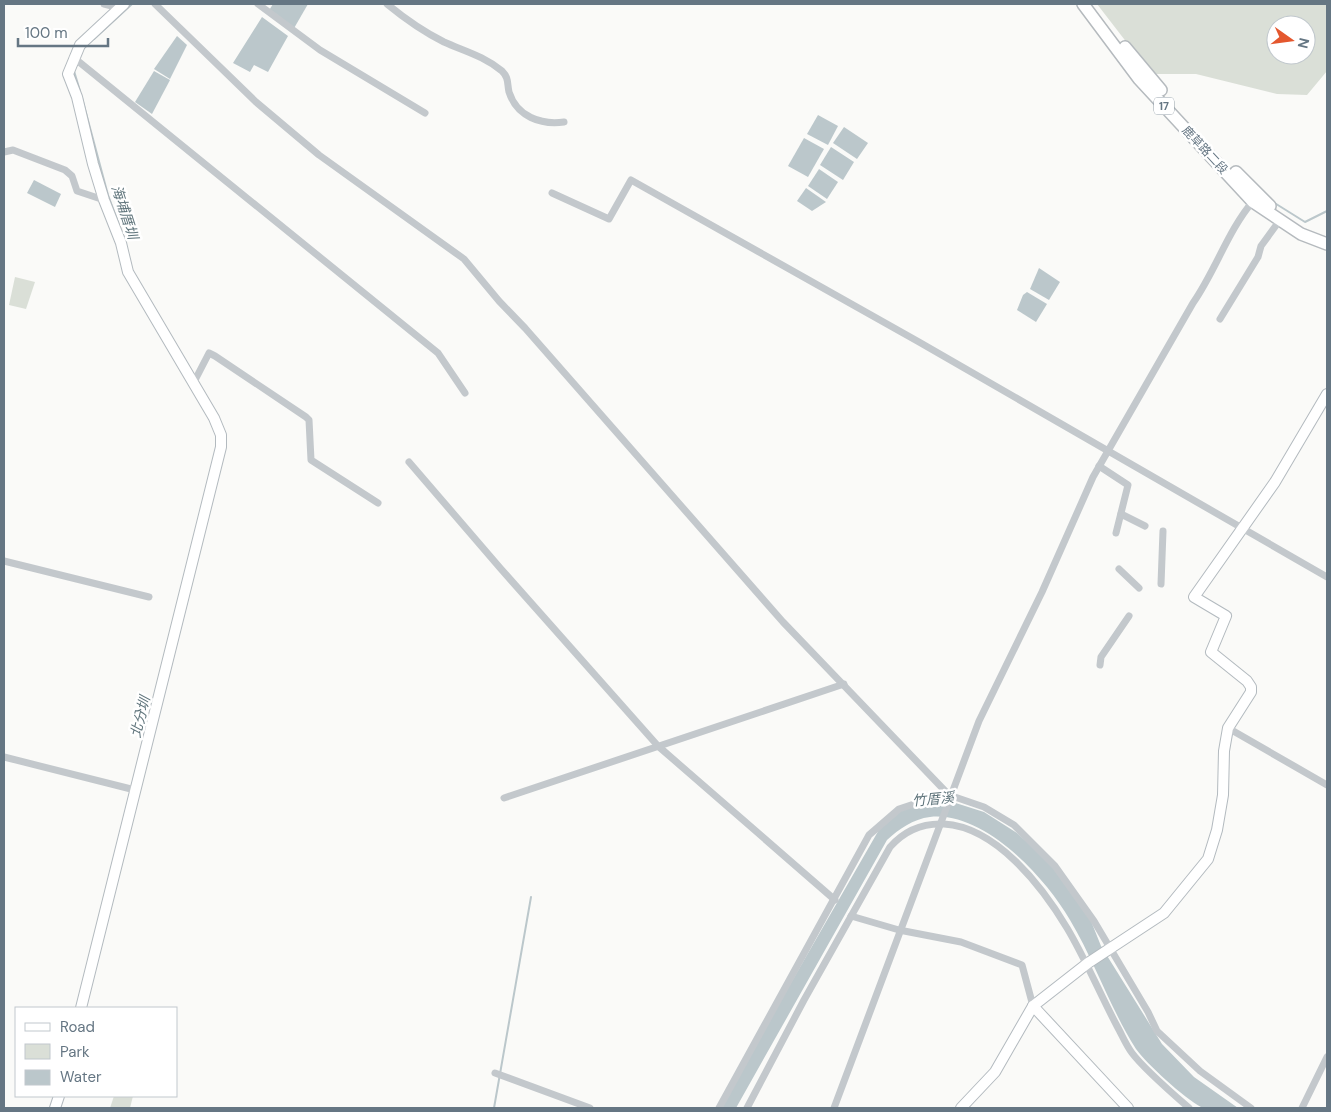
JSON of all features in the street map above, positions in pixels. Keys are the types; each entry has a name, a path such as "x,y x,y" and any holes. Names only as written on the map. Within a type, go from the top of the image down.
{"main road":[{"name":"鹿草路二段","path":"1083,4 1139,78 1256,198"},
{"name":"鹿草路二段","path":"1092,4 1146,74 1256,198"},
{"name":"17","path":"1256,198 1280,220 1302,234 1327,244"},
{"name":"17","path":"1256,198 1304,226 1327,236"}],"street":[{"path":"104,4 122,6"},
{"path":"155,4 250,95 301,140 474,268 499,300 783,622 949,795"},
{"path":"258,4 320,50 425,113"},
{"path":"387,4 424,31 473,53 502,72 508,78 511,98 524,113 537,121 564,122"},
{"path":"81,1007 178,604 221,447 221,436 218,427 128,272 122,243 104,200 77,97 68,74 73,57 80,46 122,6"},
{"path":"73,57 438,354 465,393"},
{"path":"4,152 13,150 65,170 72,176 77,191 104,200"},
{"path":"552,193 609,219 631,180 919,342 1327,577"},
{"path":"834,1108 938,824 979,721 1042,592 1099,466 1192,303 1209,279 1240,217 1256,198"},
{"path":"1220,320 1258,257 1261,246 1280,220"},
{"path":"193,384 209,353 215,356 306,417 309,420 311,460 378,503"},
{"path":"961,1108 995,1072 1033,1006 1087,965 1164,913 1210,855 1223,794 1224,751 1228,728 1250,692 1251,687 1247,681 1212,652 1226,616 1194,596 1240,528 1275,482 1327,394"},
{"path":"409,462 658,746 835,900"},
{"path":"1099,466 1128,485 1116,533"},
{"path":"1121,514 1145,526"},
{"path":"1162,584 1163,531"},
{"path":"4,562 149,598"},
{"path":"1120,569 1140,588"},
{"path":"1100,665 1101,657 1128,616"},
{"path":"504,798 844,684"},
{"path":"1228,728 1327,785"},
{"path":"4,757 132,790"},
{"path":"719,1108 835,900 869,835 885,819 899,809 940,795 949,795 984,807 1014,824 1046,856 1064,878 1110,949 1148,1012 1157,1032 1200,1071 1251,1108"},
{"path":"747,1108 851,916 894,843 916,828 938,824 957,825 1002,849 1036,883 1068,928 1132,1053 1189,1108"},
{"path":"851,916 899,930 961,942 1022,965 1033,1006 1128,1108"},
{"path":"1302,1108 1327,1057"},
{"path":"495,1073 590,1108"}],"green space":[{"path":"1097,4 1327,4 1327,71 1307,95 1277,94 1196,74 1151,74"},
{"path":"15,277 35,282 26,309 9,305"},
{"path":"114,1097 133,1097 130,1108 110,1108"}],"water":[{"path":"273,4 308,4 293,30 268,12"},
{"path":"262,17 288,36 268,72 254,65 250,72 233,63"},
{"path":"177,36 187,45 170,79 154,69"},
{"path":"154,71 170,80 152,114 135,102"},
{"path":"818,115 838,126 828,145 807,134"},
{"path":"844,127 868,143 857,159 833,143"},
{"path":"804,138 824,149 808,177 788,166"},
{"path":"831,147 854,162 843,180 820,165"},
{"path":"819,169 838,182 827,199 808,186"},
{"path":"34,180 61,194 55,207 27,193"},
{"path":"806,188 826,202 812,211 797,201"},
{"path":"1039,268 1060,282 1049,300 1030,289"},
{"path":"1027,292 1047,304 1036,322 1017,310 1023,295"},
{"path":"943,799 984,812 1017,833 1050,863 1089,916 1101,946 1162,1044 1194,1077 1238,1108 1214,1110 1201,1107 1176,1089 1141,1055 1118,1017 1070,920 1059,903 1029,867 1011,850 971,825 950,818 930,817 907,825 887,840 736,1108 719,1108 880,828 901,810"}],"waterway":[{"name":"海埔厝圳","path":"94,39 132,4"},
{"name":"海埔厝圳","path":"74,71 80,91"},
{"name":"海埔厝圳","path":"82,98 108,195 124,239"},
{"path":"1273,202 1305,222 1327,211"},
{"path":"494,1108 531,897"}],"water label":[{"name":"北分圳","path":"140,717"},
{"name":"竹厝溪","path":"933,799"}]}
